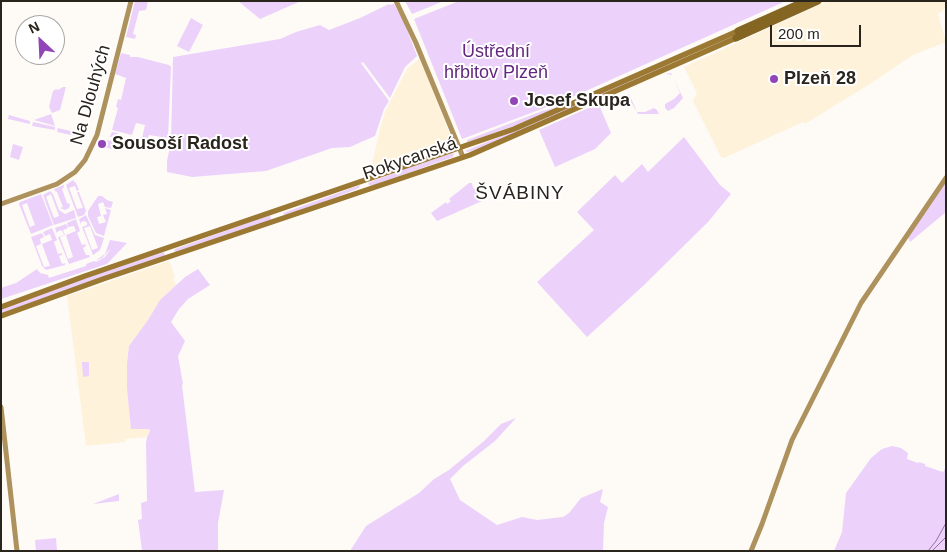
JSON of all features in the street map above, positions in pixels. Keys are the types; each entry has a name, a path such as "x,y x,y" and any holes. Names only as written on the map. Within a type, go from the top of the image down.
{"highway":[{"name":"Rokycanská","path":"737,34 806,1"},
{"name":"Rokycanská","path":"737,34 818,1"}],"main road":[{"name":"Rokycanská","path":"1,306 537,120 737,34"},
{"name":"Rokycanská","path":"1,316 103,279 462,157 500,142 737,34"}],"street":[{"name":"Na Dlouhých","path":"1,204 63,180 75,172 88,157 97,136 131,1"},
{"path":"396,1 416,43 462,157"},
{"path":"750,551 762,524 792,440 861,303 946,178"},
{"path":"1,407 17,551"}],"shaded area":[{"path":"828,1 946,1 946,8 938,14 946,42 913,55 805,124 803,122 724,158 721,157 693,101 697,93 684,67"},
{"path":"420,58 454,145 370,173 385,112 407,69"},
{"path":"169,261 175,276 173,279 176,285 160,300 129,346 127,363 127,389 131,429 150,429 150,431 147,437 125,439 125,442 86,446 67,296"}],"green space":[{"path":"135,1 148,1 146,10 139,11 133,34 136,35 135,39 126,37"},
{"path":"238,1 301,1 260,19"},
{"path":"405,1 444,1 412,14"},
{"name":"Ústřední hřbitov Plzeň","path":"459,1 786,1 568,99 462,139 414,19"},
{"path":"389,4 394,4 404,22 417,56 405,67 390,98 363,62 361,63 389,101 384,109 375,136 350,147 332,148 266,171 192,177 167,172 171,142 173,57 280,39 320,25 329,30"},
{"path":"191,18 203,25 189,52 177,46"},
{"path":"121,53 171,67 168,138 149,135 145,147 136,145 138,137 142,138 145,125 136,123 132,135 112,130 118,108 116,107 118,99 121,100 126,78 115,74"},
{"path":"668,65 481,148 468,152 465,151 533,123"},
{"path":"673,76 683,98 674,108 668,111 665,108 665,104 680,93"},
{"path":"66,87 60,110 52,113 49,107 53,91"},
{"path":"629,94 637,112 645,112 654,108 659,114 638,114 627,95"},
{"path":"595,105 599,105 611,133 595,149 555,167 539,130"},
{"path":"559,107 541,116 467,143 467,140 542,111"},
{"path":"51,114 55,126 34,120"},
{"path":"9,115 30,121 30,124 8,119"},
{"path":"33,122 55,127 55,130 32,126"},
{"path":"58,128 79,133 80,137 57,132"},
{"path":"112,132 118,133 112,149 105,147 107,140 112,141 112,137 108,136"},
{"path":"684,137 720,185 731,194 708,222 642,287 587,337 537,282 594,230 577,212 615,175 622,183 642,164 648,172"},
{"path":"13,144 23,147 19,160 10,157"},
{"path":"452,153 454,154 453,157 371,186 368,184 402,170"},
{"path":"73,180 79,190 77,191 75,186 69,188 77,209 83,208 77,192 79,192 86,211 84,215 78,217 66,185"},
{"path":"946,181 946,212 910,242 908,237"},
{"path":"469,183 472,183 473,188 479,191 482,201 437,221 431,213 446,202 447,204 451,201 449,199"},
{"path":"64,185 62,189 67,203 70,204 69,208 65,210 60,208 63,207 54,189"},
{"path":"360,185 359,188 329,200 285,215 283,213"},
{"path":"50,191 59,210 65,214 74,210 76,218 54,225 43,195","holes":["51,194 59,216 54,218 46,197"]},
{"path":"41,194 53,225 31,234 19,204","holes":["27,203 35,225 30,227 22,205"]},
{"path":"98,196 113,202 111,208 105,207 103,202 98,204 101,216 97,217 99,224 106,222 103,215 107,214 105,208 111,210 104,236 96,233 88,216 88,211"},
{"path":"86,215 95,235 104,238 100,250 93,255 82,227 87,225 87,223 85,221 81,222 81,225 79,219","holes":["90,226 98,248 92,250 84,228"]},
{"path":"270,215 271,220 176,252 174,251 175,249"},
{"path":"76,219 80,231 77,233 82,245 85,244 86,246 83,248 86,255 90,257 69,264 58,237 64,235 63,232 61,230 57,234 55,228 66,224 68,228 63,230 65,235 60,237 68,259 73,257 66,235 76,231 74,226 68,227 67,223"},
{"path":"52,228 57,240 54,242 58,254 62,253 59,256 62,264 65,263 65,265 46,270 42,266 31,237 42,233 44,237 40,239 41,244 36,246 44,267 50,266 42,244 52,240 50,234 45,236 43,232"},
{"path":"110,240 127,243 107,264 1,299 1,288 16,283 37,269 40,273 48,275 49,278 98,261 105,257 111,248 102,258 95,261 105,254"},
{"path":"164,252 165,255 163,257 1,314 1,309"},
{"path":"198,269 210,285 188,299 171,322 185,341 178,356 195,492 224,490 218,523 218,551 142,551 138,520 142,519 141,503 147,501 146,443 150,431 149,429 131,429 127,389 129,346 160,300 185,277"},
{"path":"82,362 89,362 89,376 83,377"},
{"path":"516,418 495,441 463,466 450,479 460,500 497,525 522,517 537,520 563,517 569,513 581,498 603,489 600,502 608,507 604,523 603,551 350,551 366,526 419,493 434,479 449,470 484,441 501,424"},
{"path":"892,446 901,448 908,453 907,459 925,464 925,466 943,472 946,467 946,551 834,551 842,532 846,493 871,458 882,449"},
{"path":"119,494 119,501 93,504"},
{"path":"56,538 57,550 36,551 35,540"}],"waterway":[{"path":"928,551 946,523"},
{"path":"932,551 946,537"}],"place":[{"name":"Plzeň 28","path":"774,79"},
{"name":"Josef Skupa","path":"514,101"},
{"name":"Sousoší Radost","path":"102,144"}],"district":[{"name":"ŠVÁBINY","path":"520,194"}]}
